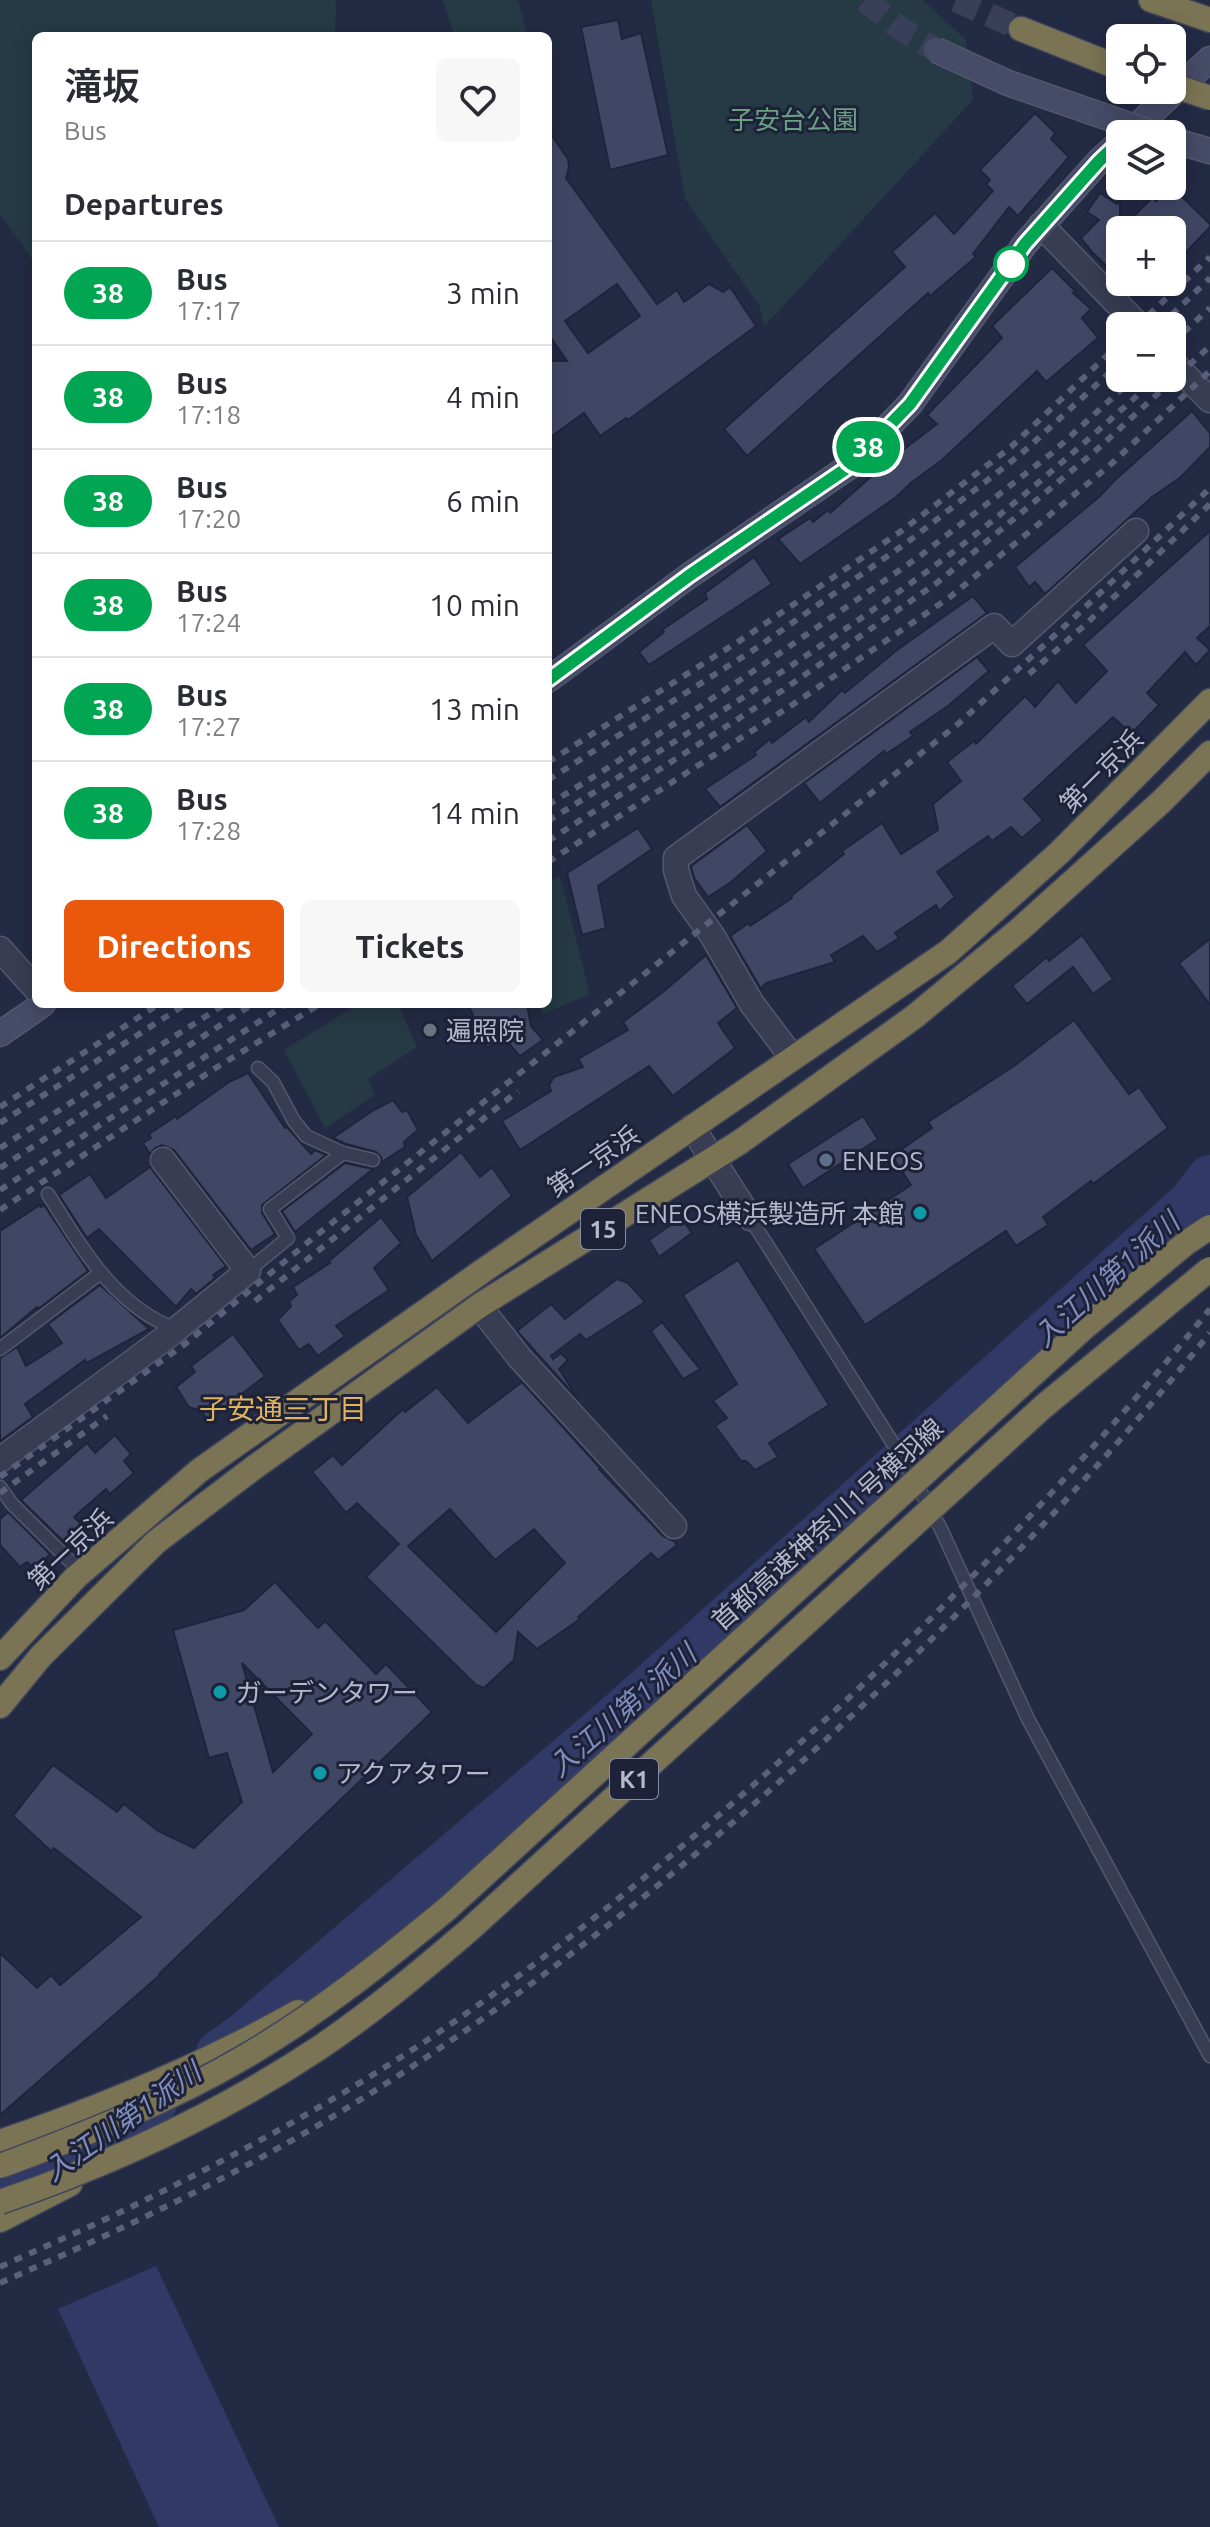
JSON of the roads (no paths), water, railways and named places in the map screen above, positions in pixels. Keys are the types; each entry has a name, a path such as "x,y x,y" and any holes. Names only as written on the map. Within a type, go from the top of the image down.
{"highway":[{"path":"1151,0 1210,20"},
{"path":"1021,29 1106,62"},
{"path":"1186,90 1210,98"},
{"name":"第一京浜","path":"0,1658 81,1572 200,1470 487,1268 948,952 1059,853 1210,701"},
{"name":"第一京浜","path":"0,1706 41,1656 156,1542 479,1306 771,1120 925,1007 1019,930 1161,802 1210,753"},
{"name":"首都高速神奈川1号横羽線","path":"0,2166 132,2114 231,2064 323,2007 472,1886 1086,1326 1186,1243 1210,1227"},
{"name":"K1","path":"0,2202 143,2145 219,2107 307,2056 419,1972 1044,1406 1210,1269"},
{"path":"0,2142 121,2097 244,2041 344,1985 399,1948"},
{"path":"0,2220 143,2145"}],"street":[{"path":"936,50 1008,83 1115,120"},
{"path":"1143,120 1210,59"},
{"path":"1186,144 1210,151"},
{"path":"552,677 690,575 850,466 910,404 1025,244 1106,155"},
{"path":"1041,225 1125,312"},
{"path":"1186,376 1210,400"},
{"path":"792,1057 752,1004 712,935 684,896 676,870 676,858 994,626 1012,644 1136,531"},
{"path":"0,949 32,985"},
{"path":"0,1034 37,1008"},
{"path":"692,1127 750,1218"},
{"path":"0,1460 176,1329 248,1271 163,1160"},
{"path":"479,1306 519,1357 674,1526"}],"lane":[{"path":"258,1068 273,1082 294,1121 306,1136 343,1153 373,1160"},
{"path":"248,1271 288,1238 270,1209 343,1153"},
{"path":"48,1194 99,1274 150,1317 176,1329"},
{"path":"750,1218 901,1456 941,1529 1028,1719 1210,2056"},
{"path":"0,1349 99,1274"},
{"path":"0,1487 12,1504 81,1572"}],"water":[{"path":"156,2266 279,2527 159,2527 58,2309"}],"waterway":[{"name":"入江川第1派川","path":"219,2053 243,2036 619,1715 1190,1204 1210,1178"},
{"name":"入江川第1派川","path":"18,2190 71,2164 155,2101"}],"tunnel":[{"path":"865,0 898,27 936,50"},
{"path":"956,0 1021,29"}],"railway":[{"path":"1152,312 1210,257"},
{"path":"1175,312 1210,278"},
{"path":"1186,330 1210,308"},
{"path":"552,838 783,690 938,582 1093,453 1210,346"},
{"path":"552,759 747,636 900,532 1011,447 1106,356"},
{"path":"552,859 792,705 950,597 1109,466 1210,371"},
{"path":"552,777 755,649 909,541 1021,454 1106,376"},
{"path":"552,803 764,664 920,556 1052,453 1119,392"},
{"path":"552,819 741,699 929,570 1017,501 1141,392"},
{"path":"0,1477 185,1344 313,1238 958,724 1210,488"},
{"path":"1029,674 1085,625 1210,504"},
{"path":"0,1107 153,1008"},
{"path":"0,1123 180,1008"},
{"path":"0,1148 219,1008"},
{"path":"0,1168 247,1008"},
{"path":"0,1190 280,1008"},
{"path":"0,1210 214,1069 313,1008"},
{"path":"255,1301 518,1091"},
{"path":"0,2267 102,2221 278,2131 455,2021 609,1906 786,1756 914,1635 1037,1509 1210,1309"},
{"path":"0,2283 180,2199 312,2129 474,2025 589,1940 754,1804 913,1657 1066,1499 1210,1333"},
{"path":"0,1493 107,1416"}],"place":[{"name":"遍照院","path":"430,1030"},
{"name":"ENEOS","path":"826,1160"},
{"name":"ENEOS横浜製造所 本館","path":"920,1213"},
{"name":"ガーデンタワー","path":"220,1692"},
{"name":"アクアタワー","path":"320,1773"}],"district":[{"name":"子安通三丁目","path":"283,1408"}],"park label":[{"name":"子安台公園","path":"793,119"}]}
